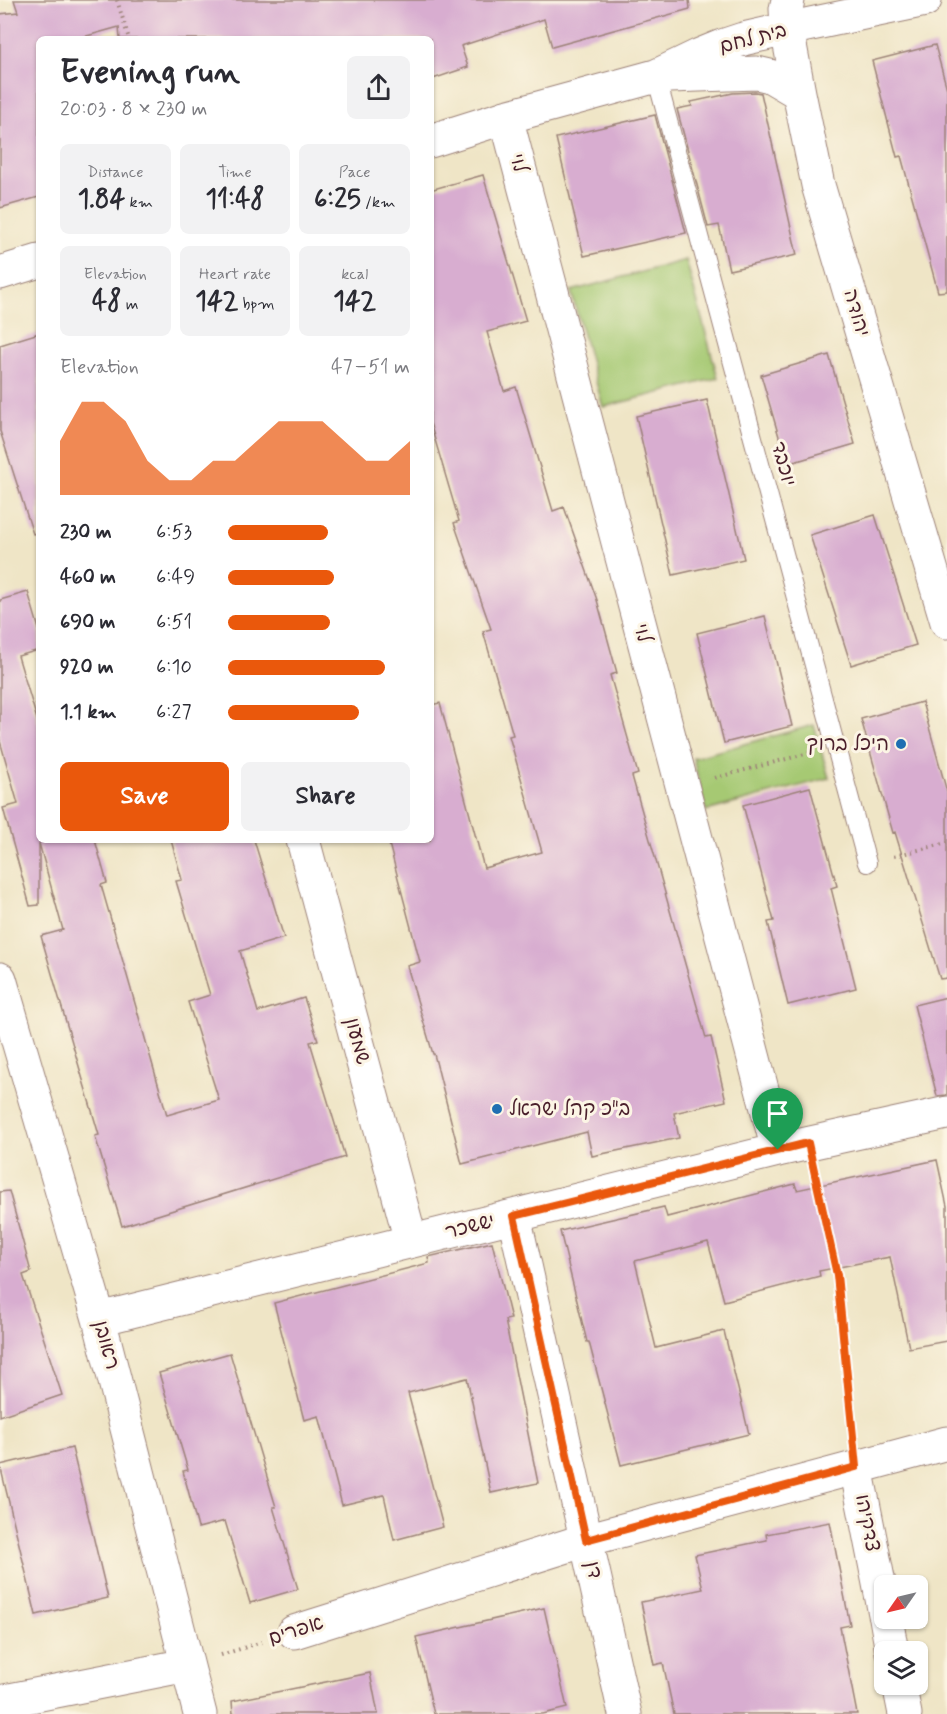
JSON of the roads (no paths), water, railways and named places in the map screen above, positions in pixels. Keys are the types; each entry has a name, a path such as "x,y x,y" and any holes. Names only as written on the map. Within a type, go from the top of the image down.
{"street":[{"name":"בית לחם","path":"434,140 506,117 656,76 700,55 743,39 788,15 925,0"},
{"name":"יהודה","path":"788,15 799,93 818,185 947,622"},
{"name":"בית לחם","path":"656,76 757,73 770,76 799,93"},
{"name":"לוי","path":"506,117 682,787 793,1146"},
{"path":"0,273 36,262"},
{"name":"שמעון","path":"304,843 411,1241"},
{"name":"ראובן","path":"0,979 99,1319 200,1714"},
{"name":"יששכר","path":"99,1319 793,1146 947,1113"},
{"name":"דן","path":"514,1216 625,1714"},
{"name":"אפרים","path":"294,1632 586,1540 947,1443"},
{"name":"צדקיהו","path":"856,1467 877,1575"},
{"path":"0,1702 187,1665"},
{"path":"901,1695 904,1714"}],"lane":[{"name":"יוכבד","path":"656,76 867,863"}],"place":[{"name":"היכל ברוך","path":"901,744"},
{"name":"ב\"כ קהל ישראל","path":"497,1109"}]}
